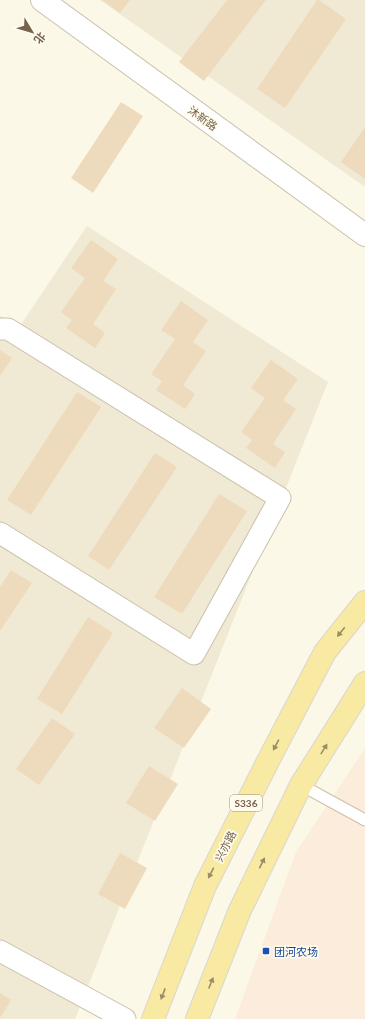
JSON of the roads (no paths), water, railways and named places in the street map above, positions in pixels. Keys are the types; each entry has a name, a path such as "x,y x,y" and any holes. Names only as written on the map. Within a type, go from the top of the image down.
{"main road":[{"name":"兴亦路","path":"153,1019 205,886 267,762 325,652 365,602"},
{"path":"197,1019 240,910 301,785 365,683"}],"street":[{"name":"沐新路","path":"42,0 365,235"},
{"path":"0,329 8,329 280,498 194,654 0,533"},
{"path":"0,952 125,1019"}],"lane":[{"path":"301,785 365,820"}],"place":[{"name":"团河农场","path":"266,951"}]}
